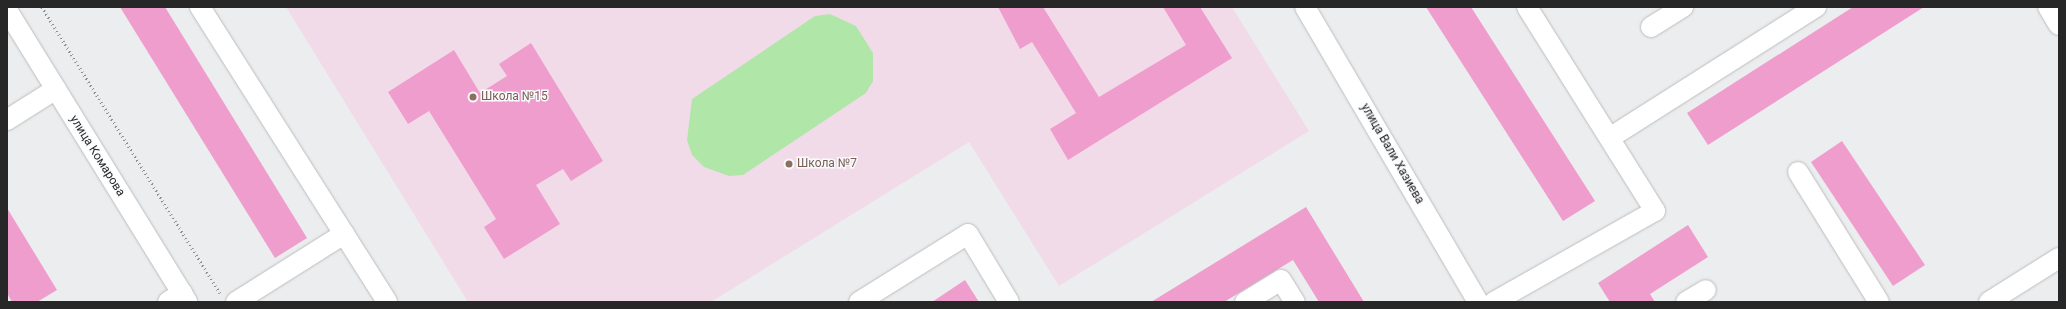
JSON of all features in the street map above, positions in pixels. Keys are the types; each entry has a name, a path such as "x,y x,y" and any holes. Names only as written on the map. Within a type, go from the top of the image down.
{"street":[{"path":"200,7 387,302"},
{"name":"улица Вали Хазиева","path":"1305,7 1478,302"},
{"path":"1494,302 1655,211 1611,137 1527,7"},
{"path":"1651,27 1683,7"},
{"path":"1611,137 1816,7"},
{"path":"2048,7 2059,24"},
{"name":"улица Комарова","path":"10,11 179,299"},
{"path":"7,120 56,89"},
{"path":"1798,172 1879,302"},
{"path":"229,299 344,234"},
{"path":"859,302 968,234 1009,302"},
{"path":"1989,302 2059,258"},
{"path":"1245,302 1281,280 1295,302"},
{"path":"1686,302 1706,290"}],"path":[{"path":"42,7 229,299"}],"shaded area":[{"name":"Школа №7","path":"286,7 1232,7 1309,131 1059,286 969,142 711,302 468,302"}],"green space":[{"path":"830,14 856,26 873,53 873,81 866,93 743,175 729,176 704,167 692,155 687,140 692,99 815,16"}],"building":[{"path":"120,7 165,7 307,238 275,258"},
{"path":"998,7 1043,7 1099,97 1186,45 1163,7 1200,7 1232,58 1068,160 1050,129 1076,113 1032,42 1020,49"},
{"path":"1426,7 1471,7 1595,201 1563,221"},
{"path":"1853,7 1924,7 1708,145 1687,113"},
{"path":"531,43 603,161 571,181 563,169 536,185 560,224 504,259 484,227 496,219 429,111 408,124 388,92 454,50 480,93 507,76 499,64"},
{"path":"1842,141 1925,265 1893,286 1811,162"},
{"path":"1306,207 1364,302 1319,302 1293,260 1224,302 1151,302"},
{"path":"7,208 57,290 37,302 12,302 7,293"},
{"path":"1688,225 1708,257 1650,294 1655,302 1610,302 1598,283"},
{"path":"965,280 979,302 932,302"}],"place":[{"name":"Школа №15","path":"473,97"},
{"name":"Школа №7","path":"789,164"}]}
